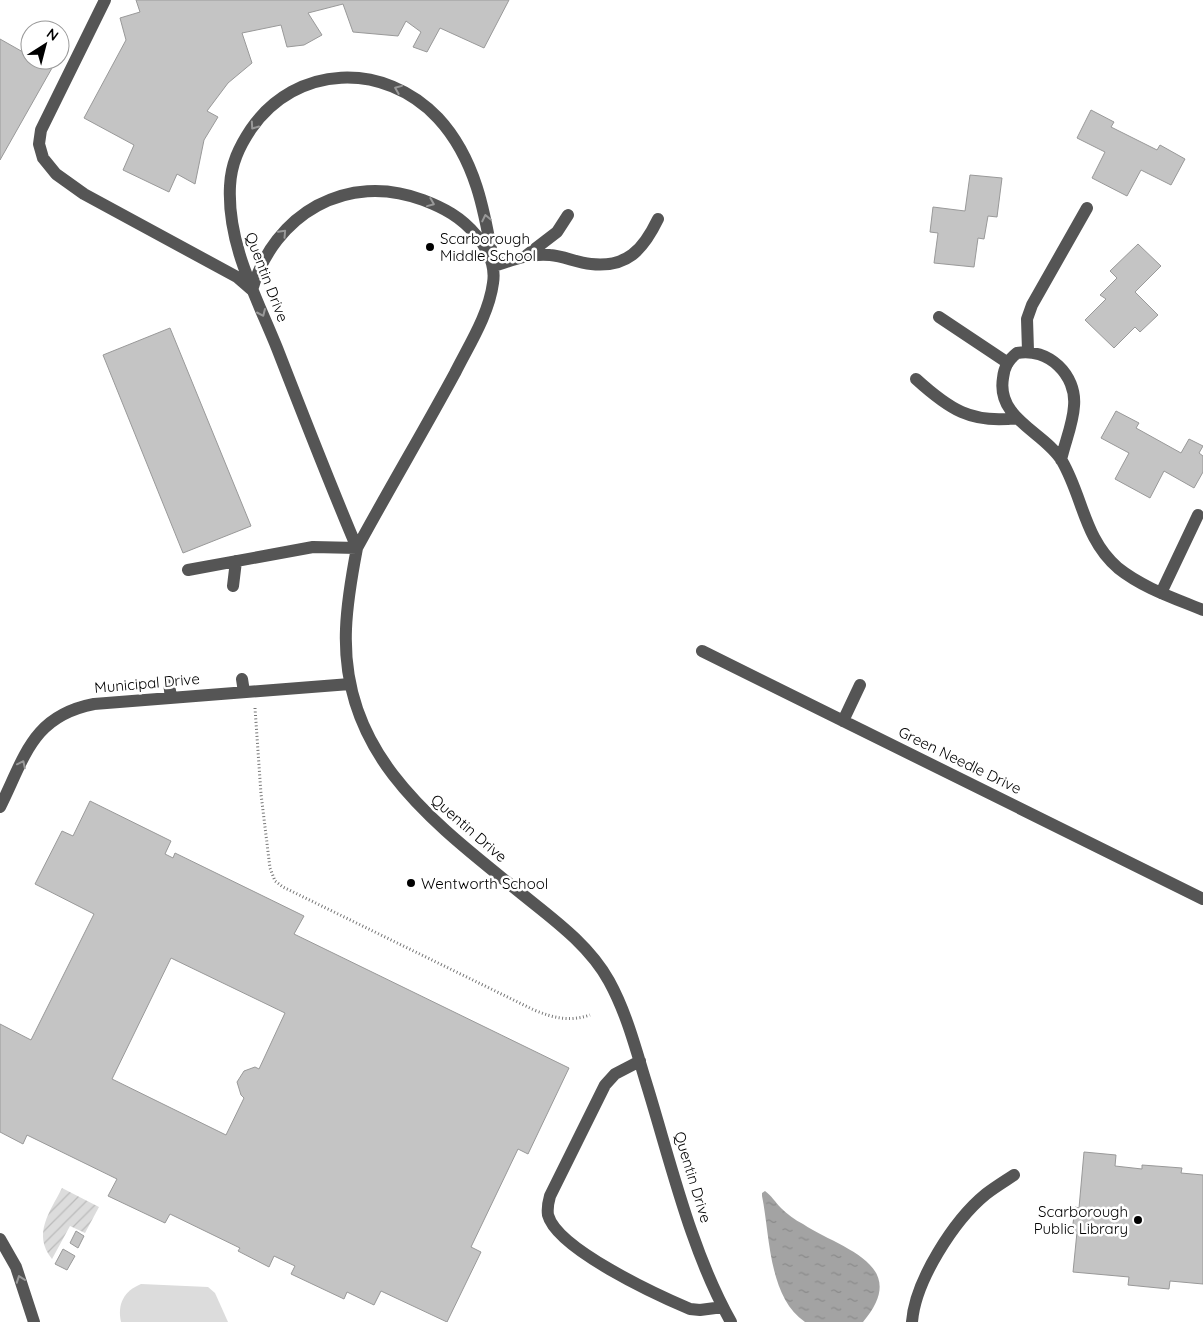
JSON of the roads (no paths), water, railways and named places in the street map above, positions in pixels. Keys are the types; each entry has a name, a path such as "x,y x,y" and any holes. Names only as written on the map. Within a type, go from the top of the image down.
{"street":[{"path":"105,0 41,130 39,144 42,158 56,174 84,194 237,277 252,290 262,262 286,229 317,206 338,195 355,191 379,190 396,192 435,204 454,214 482,241 494,266 527,255 550,255 590,264 624,261 634,255 642,246 658,220"},
{"name":"Quentin Drive","path":"357,548 252,290 233,234 230,188 231,172 238,151 258,120 274,104 306,84 324,79 369,79 386,84 405,92 438,118 456,141 477,185 486,217 494,266 493,283 489,298 473,338 357,548 346,629 350,684 365,731 377,753 410,797 433,821 561,925 596,961 617,996 640,1061 695,1238 711,1283 731,1322"},
{"path":"1028,351 1027,319 1032,305 1087,208"},
{"path":"527,255 557,232 568,215"},
{"path":"939,317 1008,363"},
{"path":"1061,460 1074,406 1073,389 1060,366 1052,359 1028,351 1017,353 1008,363 1001,386 1007,406 1061,460 1091,535 1104,554 1132,578 1161,593 1203,610"},
{"path":"916,379 932,395 961,414 987,420 1017,418"},
{"path":"1161,593 1198,515"},
{"path":"188,570 312,547 357,548"},
{"path":"233,586 236,561"},
{"name":"Green Needle Drive","path":"702,651 1203,899"},
{"path":"169,683 171,698"},
{"name":"Municipal Drive","path":"0,807 33,740 54,717 66,711 94,704 171,698 247,687 350,684"},
{"path":"843,721 860,685"},
{"path":"640,1061 614,1074 605,1085 550,1196 547,1206 548,1216 560,1233 599,1264 619,1275 690,1309 700,1310 723,1307"},
{"path":"912,1322 919,1291 946,1241 964,1216 985,1195 1014,1175"},
{"path":"0,1239 16,1267 34,1322"}],"water":[{"path":"765,1191 791,1217 852,1251 866,1261 876,1272 880,1286 876,1302 863,1322 805,1322 793,1311 777,1281 773,1264 762,1196 762,1193"}],"place":[{"name":"Scarborough Middle School","path":"430,247"},
{"name":"Wentworth School","path":"411,883"},
{"name":"Scarborough Public Library","path":"1138,1220"}]}
